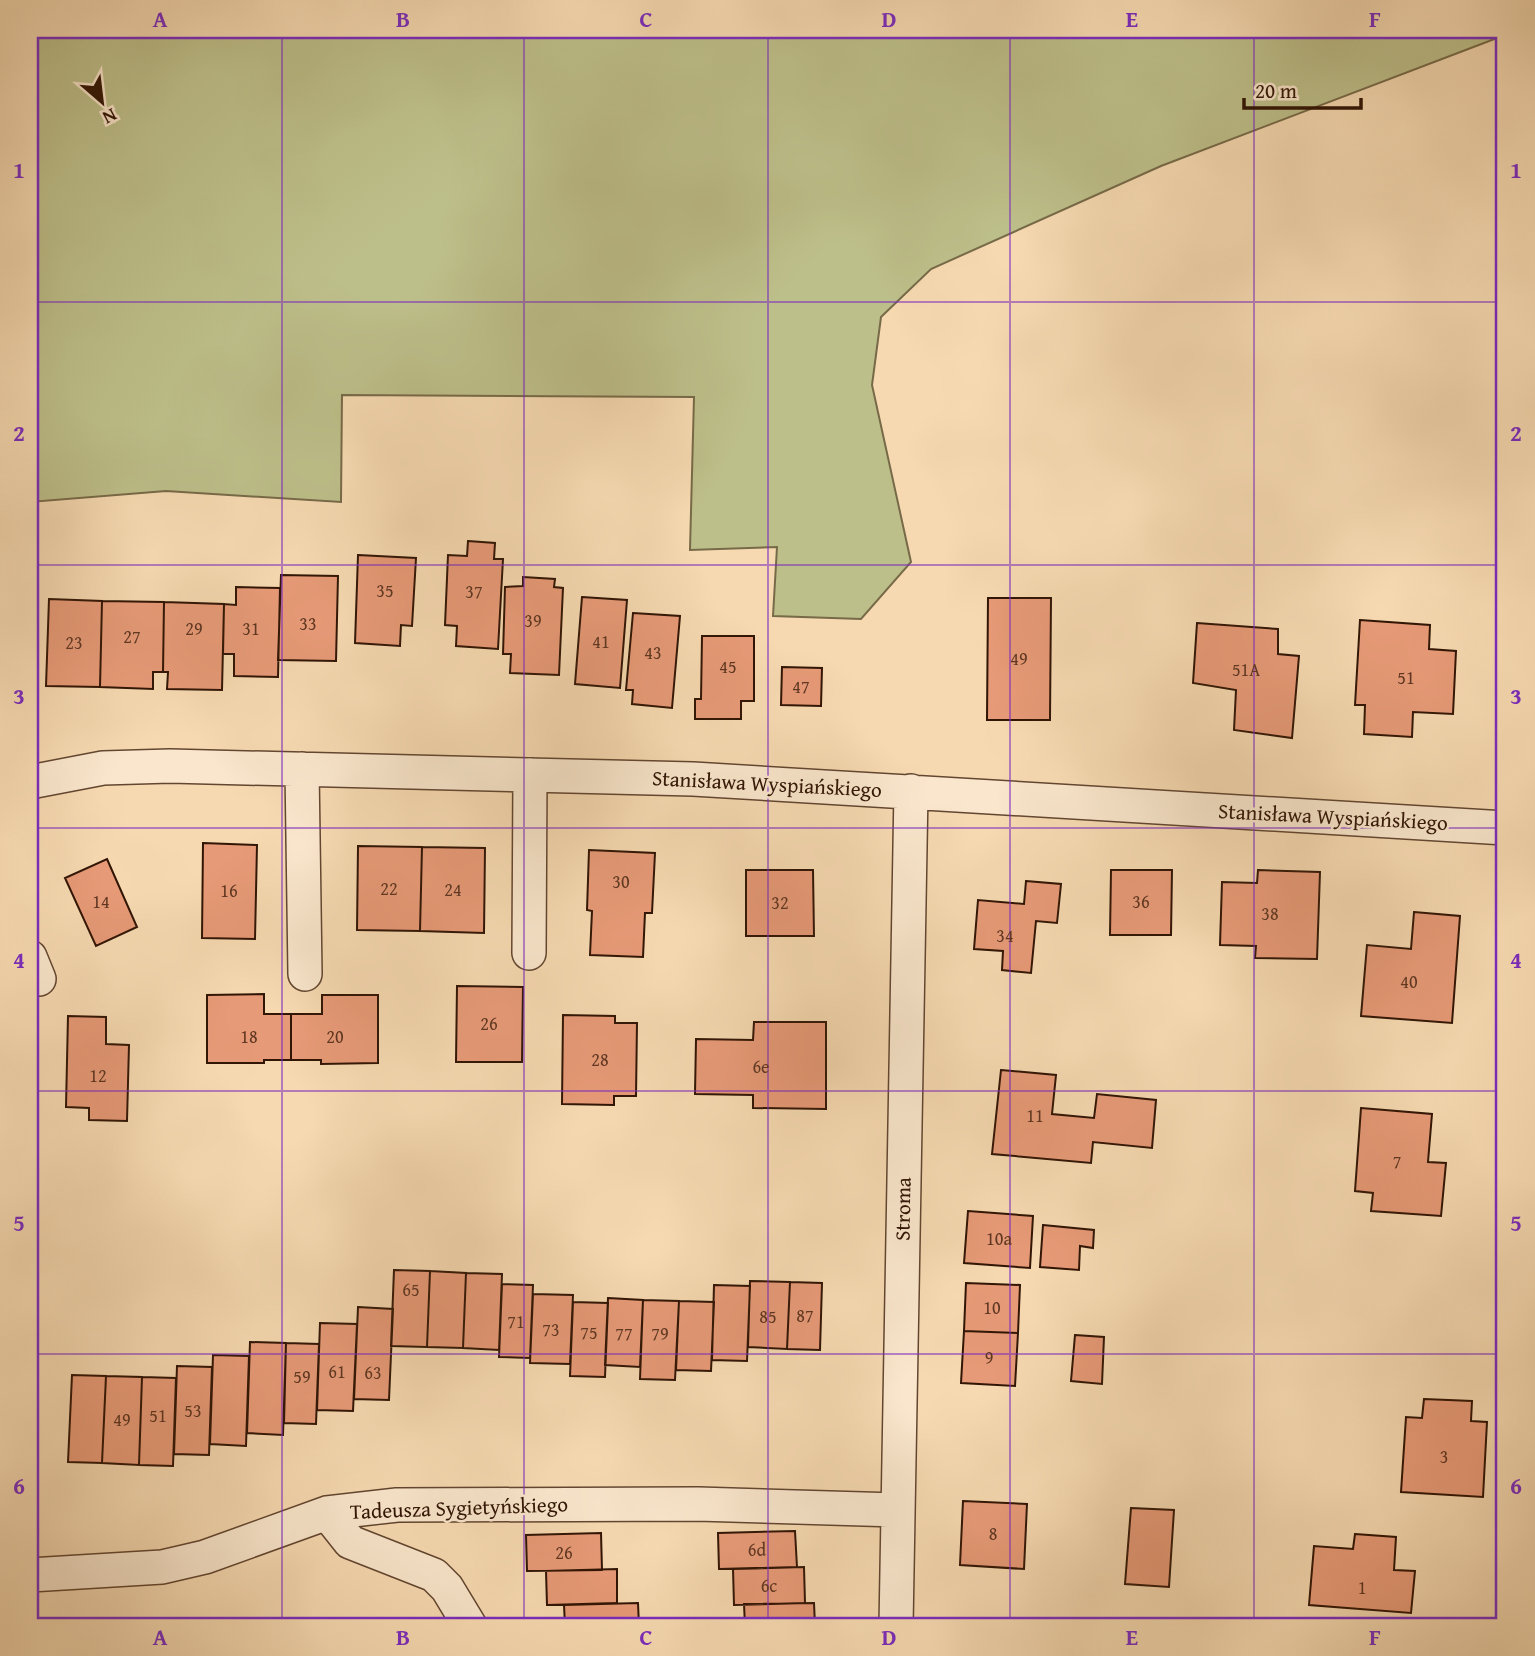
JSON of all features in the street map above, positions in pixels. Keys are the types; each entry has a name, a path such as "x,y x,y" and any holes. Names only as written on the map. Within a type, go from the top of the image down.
{"street":[{"name":"Stanisława Wyspiańskiego","path":"30,782 103,768 170,766 693,779 1505,828"},
{"path":"302,769 305,974"},
{"path":"529,953 530,775"},
{"name":"Stroma","path":"896,1626 911,791"},
{"name":"Tadeusza Sygietyńskiego","path":"30,1575 162,1567 205,1557 327,1513 411,1505 698,1504 897,1510"},
{"path":"327,1513 350,1542 434,1575 447,1588 470,1626"}],"green space":[{"path":"30,30 1505,30 1505,35 1161,166 931,269 881,317 872,385 911,562 861,619 773,616 777,547 690,550 694,397 342,395 341,502 166,491 30,502"}],"building":[{"path":"468,541 495,543 494,559 503,559 498,649 456,646 457,626 445,625 448,555 467,556"},
{"path":"358,555 416,558 412,626 401,625 400,646 355,643"},
{"path":"281,575 338,576 336,661 278,660"},
{"path":"523,577 555,579 554,587 563,588 559,675 510,673 511,654 503,654 505,587 523,586"},
{"path":"236,587 280,588 278,677 234,676 234,654 223,654 224,604 236,605"},
{"path":"582,597 627,600 620,688 575,684"},
{"path":"988,598 1051,598 1050,720 987,720"},
{"path":"49,599 102,601 100,687 46,686"},
{"path":"102,601 164,602 163,672 153,672 153,689 100,687"},
{"path":"164,602 224,604 222,690 167,689 168,672 163,672"},
{"path":"633,613 680,616 672,708 632,704 633,690 626,690"},
{"path":"1360,620 1430,625 1429,649 1456,651 1453,714 1413,712 1412,737 1364,734 1365,705 1355,705"},
{"path":"1197,623 1278,629 1278,654 1299,656 1292,738 1234,730 1236,690 1193,683"},
{"path":"702,636 754,636 754,701 741,701 741,719 695,719 695,699 701,699"},
{"path":"782,667 822,668 821,706 781,705"},
{"path":"203,843 257,845 255,939 202,938"},
{"path":"358,846 422,847 420,931 357,930"},
{"path":"422,847 485,848 484,933 420,931"},
{"path":"589,850 655,853 652,913 645,913 643,957 590,955 592,911 587,910"},
{"path":"107,859 137,927 96,946 65,878"},
{"path":"746,870 813,870 814,936 746,936"},
{"path":"1111,870 1172,870 1171,935 1110,935"},
{"path":"1258,870 1320,872 1317,959 1255,958 1256,946 1220,945 1222,882 1257,883"},
{"path":"1026,881 1061,884 1057,923 1036,921 1031,973 1002,970 1003,951 974,949 978,900 1024,904"},
{"path":"1414,912 1460,916 1452,1023 1361,1016 1367,945 1411,949"},
{"path":"457,986 523,987 522,1062 456,1062"},
{"path":"264,994 264,1014 291,1014 291,1060 207,1063 207,995"},
{"path":"322,995 378,995 378,1063 321,1064 321,1060 291,1060 291,1014 322,1014"},
{"path":"563,1015 615,1016 615,1023 637,1023 636,1096 614,1096 614,1105 562,1104"},
{"path":"68,1016 106,1017 106,1044 129,1045 127,1121 89,1120 89,1108 66,1107"},
{"path":"754,1022 826,1022 826,1109 753,1108 753,1095 695,1094 696,1039 753,1040"},
{"path":"1001,1070 1056,1075 1052,1114 1094,1118 1097,1094 1156,1100 1152,1148 1093,1142 1091,1163 992,1154"},
{"path":"1361,1108 1432,1114 1428,1162 1446,1163 1441,1216 1371,1211 1373,1193 1355,1191"},
{"path":"968,1211 1033,1216 1030,1268 964,1263"},
{"path":"1043,1225 1094,1230 1093,1248 1080,1246 1079,1270 1040,1267"},
{"path":"394,1270 430,1271 427,1347 391,1346"},
{"path":"430,1271 466,1273 463,1348 427,1347"},
{"path":"466,1273 502,1274 499,1350 463,1348"},
{"path":"750,1281 790,1282 787,1349 748,1347"},
{"path":"790,1282 822,1283 820,1350 787,1349"},
{"path":"966,1283 1020,1285 1018,1333 964,1331"},
{"path":"502,1284 533,1285 530,1358 499,1357"},
{"path":"714,1285 750,1286 747,1361 712,1360"},
{"path":"533,1294 573,1295 570,1364 530,1363"},
{"path":"608,1298 643,1300 640,1367 605,1365"},
{"path":"643,1300 679,1301 675,1380 640,1379"},
{"path":"679,1301 714,1302 711,1371 676,1370"},
{"path":"573,1302 608,1303 605,1377 570,1376"},
{"path":"358,1307 393,1309 389,1400 354,1399"},
{"path":"320,1323 357,1324 353,1411 317,1410"},
{"path":"964,1331 1018,1333 1015,1386 961,1383"},
{"path":"1075,1335 1104,1337 1102,1384 1071,1381"},
{"path":"250,1342 286,1343 283,1435 247,1433"},
{"path":"286,1343 319,1344 316,1424 284,1423"},
{"path":"213,1355 249,1356 246,1446 210,1444"},
{"path":"177,1366 212,1367 209,1455 174,1454"},
{"path":"72,1375 106,1376 102,1463 68,1462"},
{"path":"106,1376 142,1377 139,1465 102,1463"},
{"path":"142,1377 176,1378 173,1466 139,1465"},
{"path":"1424,1399 1472,1401 1471,1421 1487,1422 1483,1497 1401,1492 1406,1417 1422,1418"},
{"path":"963,1501 1027,1504 1024,1569 960,1565"},
{"path":"1131,1508 1174,1510 1169,1587 1125,1584"},
{"path":"795,1531 797,1567 719,1569 718,1533"},
{"path":"601,1533 602,1570 527,1571 526,1535"},
{"path":"1355,1534 1396,1537 1394,1570 1415,1571 1411,1613 1309,1605 1314,1546 1353,1549"},
{"path":"804,1567 805,1603 734,1605 733,1569"},
{"path":"617,1569 617,1603 547,1605 546,1571"},
{"path":"638,1603 639,1626 565,1626 564,1605"},
{"path":"814,1603 815,1626 745,1626 744,1604"}]}
